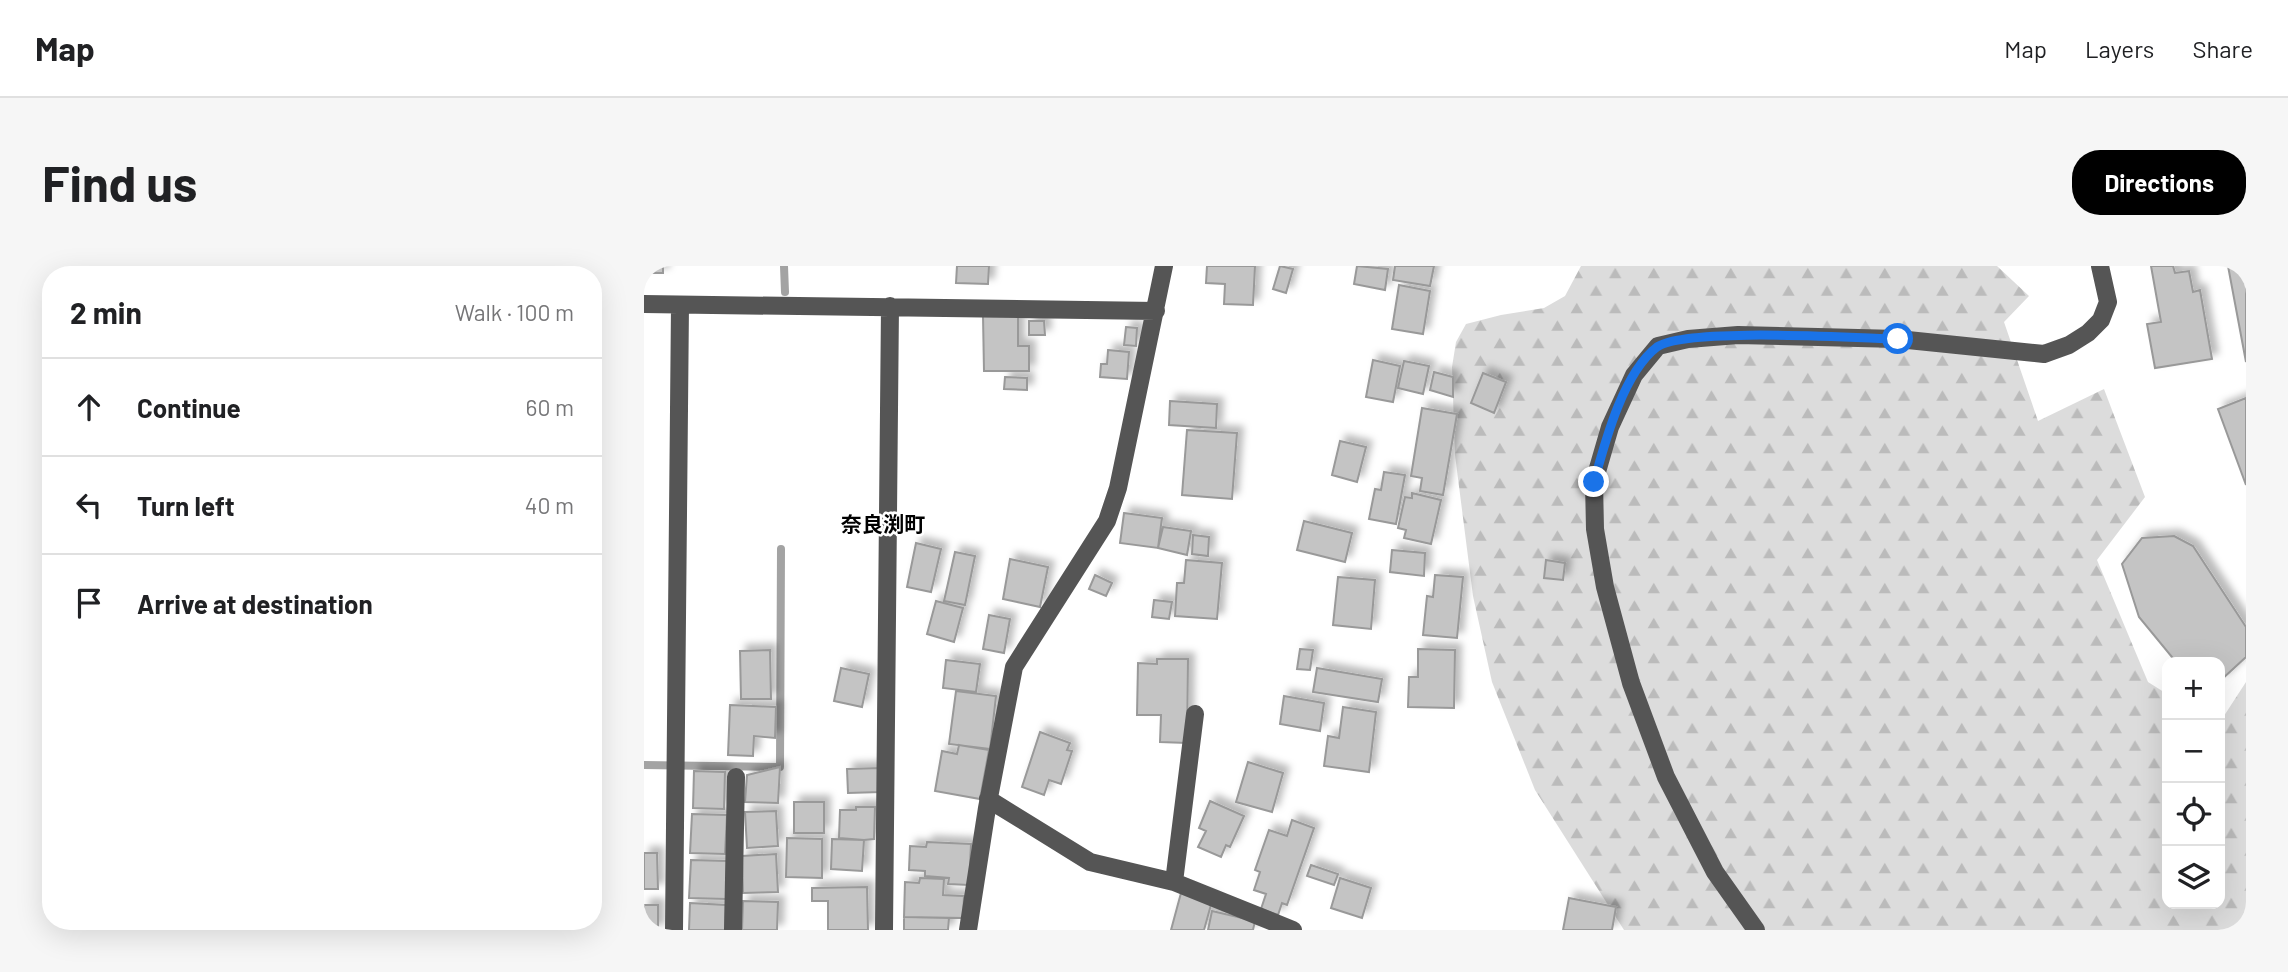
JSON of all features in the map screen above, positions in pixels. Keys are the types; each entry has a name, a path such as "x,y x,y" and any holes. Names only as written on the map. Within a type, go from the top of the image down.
{"street":[{"path":"968,930 988,799 1014,667 1107,521 1118,488 1164,266"},
{"path":"1756,930 1715,872 1665,777 1631,683 1605,587 1595,530 1594,482 1610,427 1633,375 1658,346 1688,338 1738,335 1898,339 2044,354 2069,345 2088,333 2101,320 2108,302 2100,266"},
{"path":"644,304 1156,311"},
{"path":"674,930 680,305"},
{"path":"884,930 890,306"},
{"path":"1174,882 1195,714"},
{"path":"733,930 736,777"},
{"path":"988,799 1090,862 1174,882 1293,930"}],"green space":[{"path":"1581,266 1997,266 2029,296 2004,322 2038,421 2104,389 2145,497 2097,560 2148,682 2162,691 2162,909 2225,909 2225,714 2246,682 2246,930 1624,930 1535,790 1492,682 1473,596 1455,455 1452,367 1456,342 1466,324 1544,308 1565,296"}],"building":[{"path":"644,266 663,266 663,273 644,273"},
{"path":"957,266 989,266 988,284 956,283"},
{"path":"1207,266 1255,266 1253,305 1224,304 1225,284 1206,283"},
{"path":"1280,266 1293,269 1286,293 1273,289"},
{"path":"1357,266 1388,269 1385,290 1354,284"},
{"path":"1395,266 1434,266 1430,286 1393,280"},
{"path":"2151,266 2173,266 2175,273 2189,271 2193,292 2200,290 2212,359 2155,368 2147,324 2161,322"},
{"path":"2228,266 2246,266 2246,362"},
{"path":"1399,285 1430,291 1423,334 1392,329"},
{"path":"1018,315 1018,346 1029,346 1029,371 984,371 983,316"},
{"path":"1029,321 1044,321 1045,335 1029,335"},
{"path":"1126,327 1137,328 1136,346 1124,345"},
{"path":"1108,350 1129,352 1127,379 1100,377 1101,364 1107,364"},
{"path":"1373,360 1400,366 1393,402 1366,397"},
{"path":"1404,361 1429,366 1423,394 1398,388"},
{"path":"1434,372 1453,377 1453,397 1430,390"},
{"path":"1483,373 1506,382 1494,413 1471,403"},
{"path":"1005,377 1027,378 1027,390 1004,389"},
{"path":"2246,398 2246,485 2218,409"},
{"path":"1170,401 1217,404 1216,428 1169,425"},
{"path":"1422,408 1457,414 1443,495 1420,491 1422,478 1411,476"},
{"path":"1187,430 1237,433 1232,499 1182,495"},
{"path":"1340,441 1366,447 1357,482 1332,475"},
{"path":"1384,472 1405,475 1396,524 1369,519 1375,489 1381,490"},
{"path":"1412,493 1441,500 1431,544 1404,538 1406,530 1398,528 1405,497 1412,498"},
{"path":"1124,513 1162,518 1158,548 1120,543"},
{"path":"1304,521 1352,533 1345,562 1297,550"},
{"path":"1163,527 1191,531 1187,555 1158,548"},
{"path":"1193,535 1209,537 1208,556 1192,554"},
{"path":"2174,536 2193,546 2246,627 2246,657 2225,676 2225,657 2172,657 2139,617 2122,564 2142,538"},
{"path":"916,543 941,549 931,592 907,587"},
{"path":"1392,550 1425,553 1424,576 1390,572"},
{"path":"955,552 975,556 965,605 944,601"},
{"path":"1010,559 1048,567 1040,607 1003,599"},
{"path":"1186,560 1222,563 1217,619 1175,616 1177,583 1184,583"},
{"path":"1546,560 1565,563 1563,580 1544,578"},
{"path":"1095,575 1112,583 1106,596 1089,589"},
{"path":"1435,575 1463,577 1457,638 1423,635 1427,596 1433,597"},
{"path":"1338,577 1375,580 1371,629 1333,625"},
{"path":"1154,600 1172,602 1169,619 1152,617"},
{"path":"936,601 963,608 954,642 927,634"},
{"path":"989,615 1010,619 1004,653 983,649"},
{"path":"1300,649 1313,650 1310,670 1297,669"},
{"path":"1418,649 1455,650 1454,708 1408,707 1409,677 1418,677"},
{"path":"770,650 771,699 741,699 740,651"},
{"path":"1157,659 1188,659 1187,743 1160,742 1161,715 1137,715 1138,663 1157,664"},
{"path":"946,660 980,664 976,692 943,688"},
{"path":"841,668 869,674 862,707 834,701"},
{"path":"1317,668 1382,679 1378,702 1313,692"},
{"path":"956,691 996,696 990,749 949,744"},
{"path":"1284,696 1324,703 1320,731 1280,724"},
{"path":"730,705 776,707 775,738 754,736 753,756 728,755"},
{"path":"1343,707 1376,712 1369,772 1324,766 1328,736 1339,738"},
{"path":"1040,732 1070,743 1067,750 1072,751 1061,784 1049,780 1044,795 1022,787"},
{"path":"959,745 989,750 980,799 935,791 942,751 957,754"},
{"path":"1248,762 1283,773 1272,812 1236,802"},
{"path":"780,767 778,803 745,802 747,775"},
{"path":"880,768 881,792 848,793 847,769"},
{"path":"694,771 725,772 724,809 693,808"},
{"path":"1210,801 1244,816 1230,847 1226,845 1221,857 1198,847 1206,831 1199,828"},
{"path":"794,802 824,802 824,833 794,833"},
{"path":"856,807 875,807 874,839 839,838 840,810 856,810"},
{"path":"776,811 778,846 747,848 745,812"},
{"path":"692,814 727,815 725,854 690,853"},
{"path":"1292,820 1314,828 1287,905 1282,903 1278,915 1261,909 1266,894 1254,890 1260,872 1255,870 1269,830 1287,836"},
{"path":"787,838 822,839 822,878 786,877"},
{"path":"832,839 864,840 862,871 831,869"},
{"path":"927,842 971,844 969,885 948,884 949,878 925,876 925,871 909,870 910,846 926,847"},
{"path":"644,853 657,853 658,889 644,889"},
{"path":"776,854 778,892 743,893 742,856"},
{"path":"691,860 727,861 726,899 689,898"},
{"path":"1311,865 1338,874 1334,885 1307,876"},
{"path":"920,878 944,879 943,895 964,896 963,918 904,917 905,882 919,883"},
{"path":"1340,878 1371,888 1362,918 1331,908"},
{"path":"867,887 868,930 828,930 828,901 812,901 812,888"},
{"path":"1181,893 1212,901 1204,930 1171,930"},
{"path":"1569,898 1616,907 1612,930 1563,930"},
{"path":"743,901 778,902 777,930 742,930"},
{"path":"690,903 726,905 725,930 689,930"},
{"path":"644,905 658,905 658,930 644,930"},
{"path":"1212,911 1255,921 1253,930 1208,930"},
{"path":"904,917 949,918 948,930 904,930"}],"waterway":[{"path":"784,266 785,292"},
{"path":"644,765 780,767 781,549"}],"district":[{"name":"奈良渕町","path":"883,525"}],"route":[{"path":"1594,482 1610,427 1633,375 1658,346 1688,338 1738,335 1898,339"}]}
